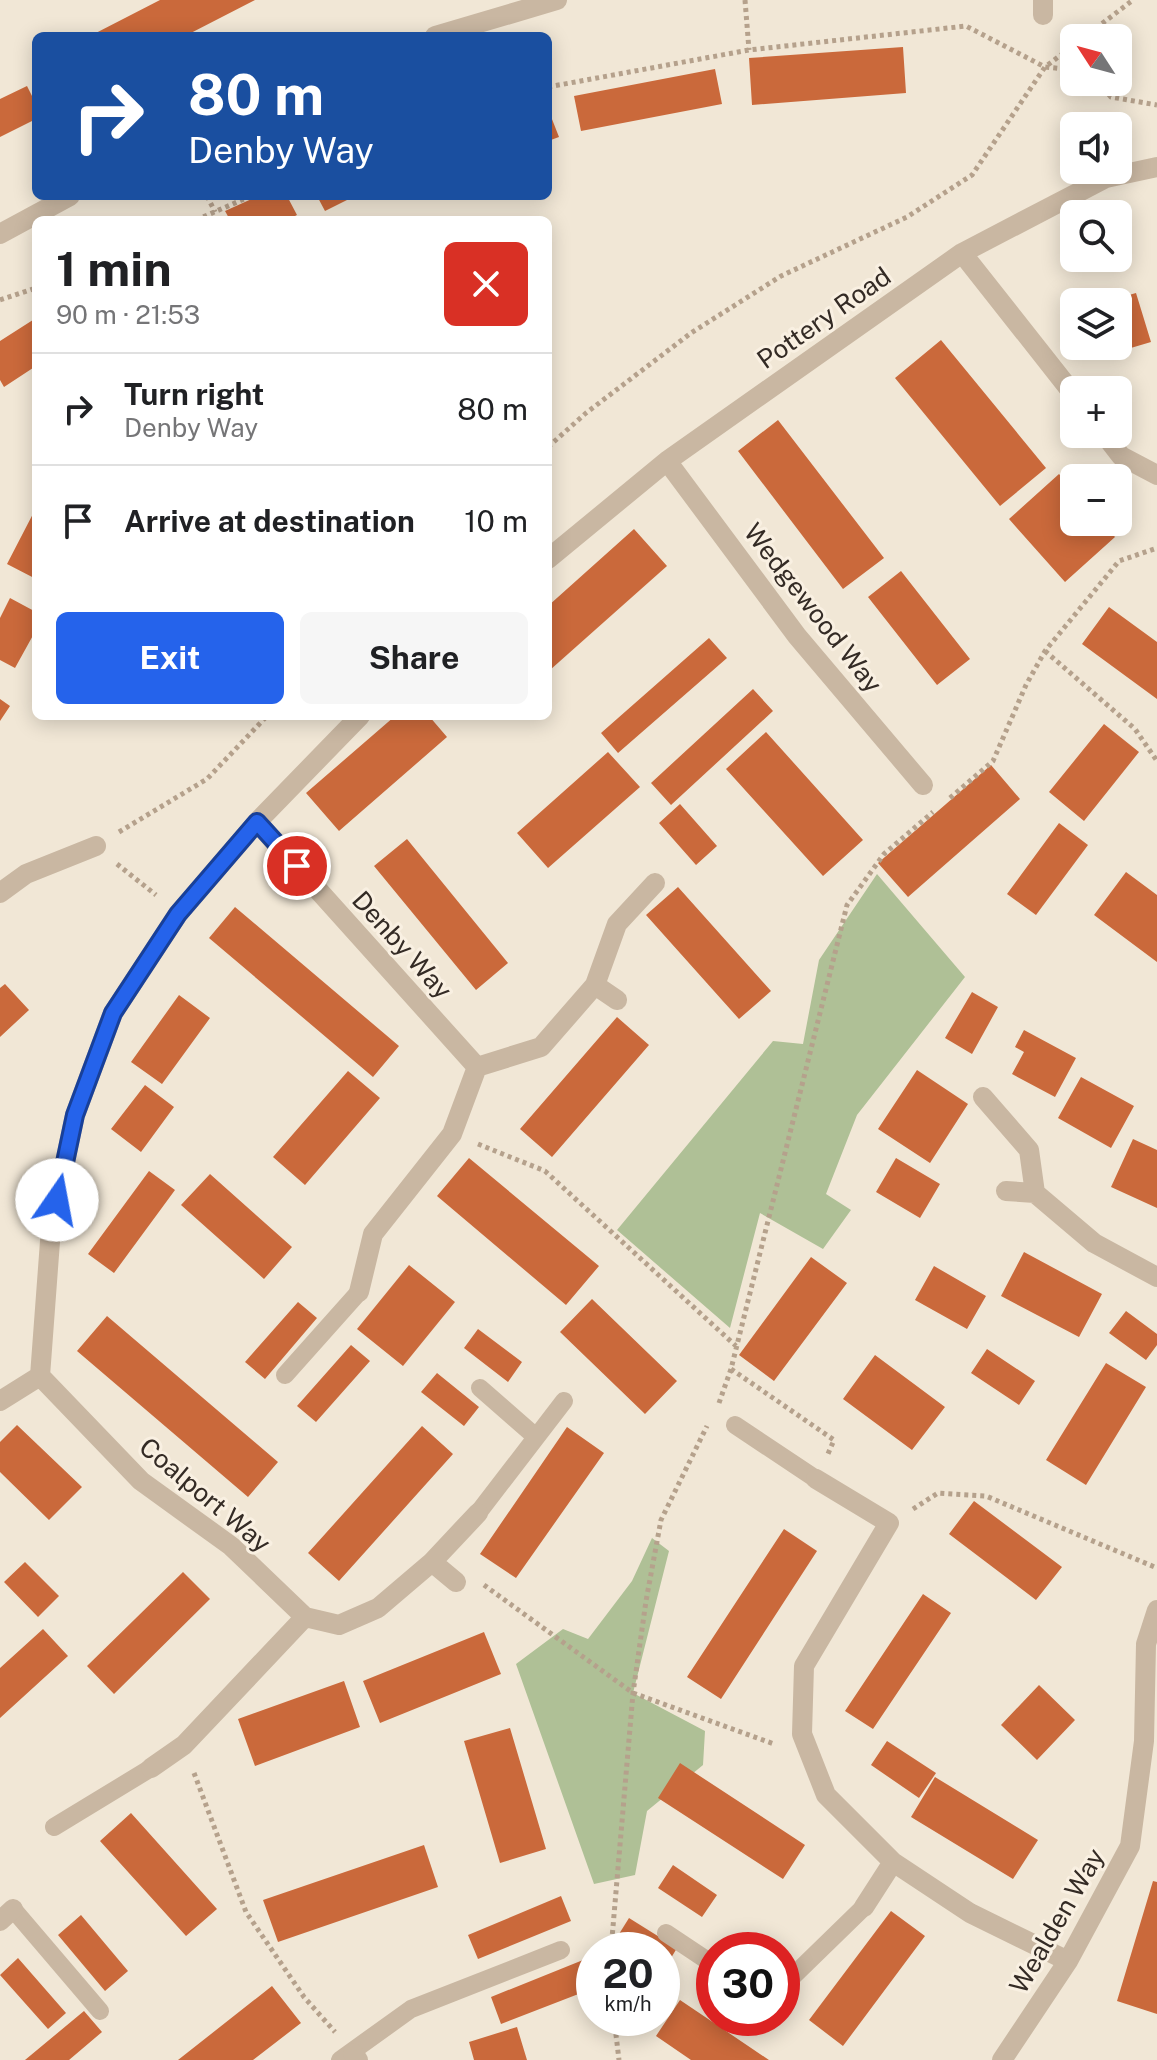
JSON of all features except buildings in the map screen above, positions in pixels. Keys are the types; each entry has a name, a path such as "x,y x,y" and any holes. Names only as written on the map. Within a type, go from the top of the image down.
{"street":[{"path":"449,32 557,0"},
{"name":"Pottery Road","path":"552,556 667,461 962,253 1106,178 1157,167"},
{"path":"33,216 63,200"},
{"path":"0,234 32,217"},
{"path":"962,253 1060,377"},
{"path":"1115,448 1121,456 1157,475"},
{"name":"Wedgewood Way","path":"667,461 797,636 923,785"},
{"path":"0,1401 40,1376 51,1228 75,1115 113,1013 178,914 257,822 356,720"},
{"name":"Denby Way","path":"257,822 477,1067"},
{"path":"0,893 26,874 96,846"},
{"path":"359,1292 373,1234 452,1134 477,1067 541,1047 595,985 617,924 655,883"},
{"path":"595,985 617,1000"},
{"path":"983,1097 1029,1150 1035,1193"},
{"path":"1006,1191 1035,1193 1094,1243 1157,1277"},
{"name":"Coalport Way","path":"40,1376 141,1481 231,1546 305,1617"},
{"path":"816,1479 889,1523 804,1666 802,1734 826,1795 893,1862 970,1913 1068,1961"},
{"path":"151,1768 184,1745 305,1617 339,1625 378,1608 432,1562 478,1513"},
{"path":"432,1562 456,1582"},
{"name":"Wealden Way","path":"1002,2060 1068,1961 1130,1846 1151,1741 1146,1644 1157,1610"},
{"path":"864,1907 893,1862"}],"lane":[{"path":"285,1375 359,1292"},
{"path":"480,1388 536,1437"},
{"path":"478,1513 564,1401"},
{"path":"735,1425 816,1479"},
{"path":"54,1827 151,1768"},
{"path":"800,1969 864,1907"},
{"path":"7,1915 100,2011"},
{"path":"350,2058 411,2009 561,1950"}],"path":[{"path":"745,0 749,50"},
{"path":"1101,24 1133,0"},
{"path":"552,86 749,50 966,26 1045,67 1060,69"},
{"path":"552,443 586,413 691,333 781,276 907,217 972,175 1045,67 1060,56"},
{"path":"1110,96 1157,105"},
{"path":"209,200 215,212"},
{"path":"206,216 242,200"},
{"path":"0,300 32,289"},
{"path":"613,1932 633,1693 661,1520 726,1389 847,905 884,854 993,761 1026,685 1045,651 1119,561 1157,548"},
{"path":"1045,651 1135,729 1157,761"},
{"path":"178,914 96,846 207,779 263,720"},
{"path":"452,1134 545,1171 736,1346"},
{"path":"731,1369 834,1440 816,1479"},
{"path":"889,1523 938,1493 986,1496 1157,1568"},
{"path":"456,1582 482,1584 633,1693 773,1744 802,1734"},
{"path":"184,1745 246,1912 350,2058"},
{"path":"616,2036 619,2060"}],"green space":[{"path":"877,874 965,977 857,1115 826,1194 851,1210 823,1249 760,1213 730,1328 617,1230 773,1041 803,1044 819,960"},
{"path":"652,1538 669,1551 633,1693 705,1731 703,1765 647,1811 635,1875 594,1884 516,1664 563,1629 588,1639 632,1581"}],"route":[{"path":"57,1200 75,1115 113,1013 178,914 257,822 297,866"}]}
